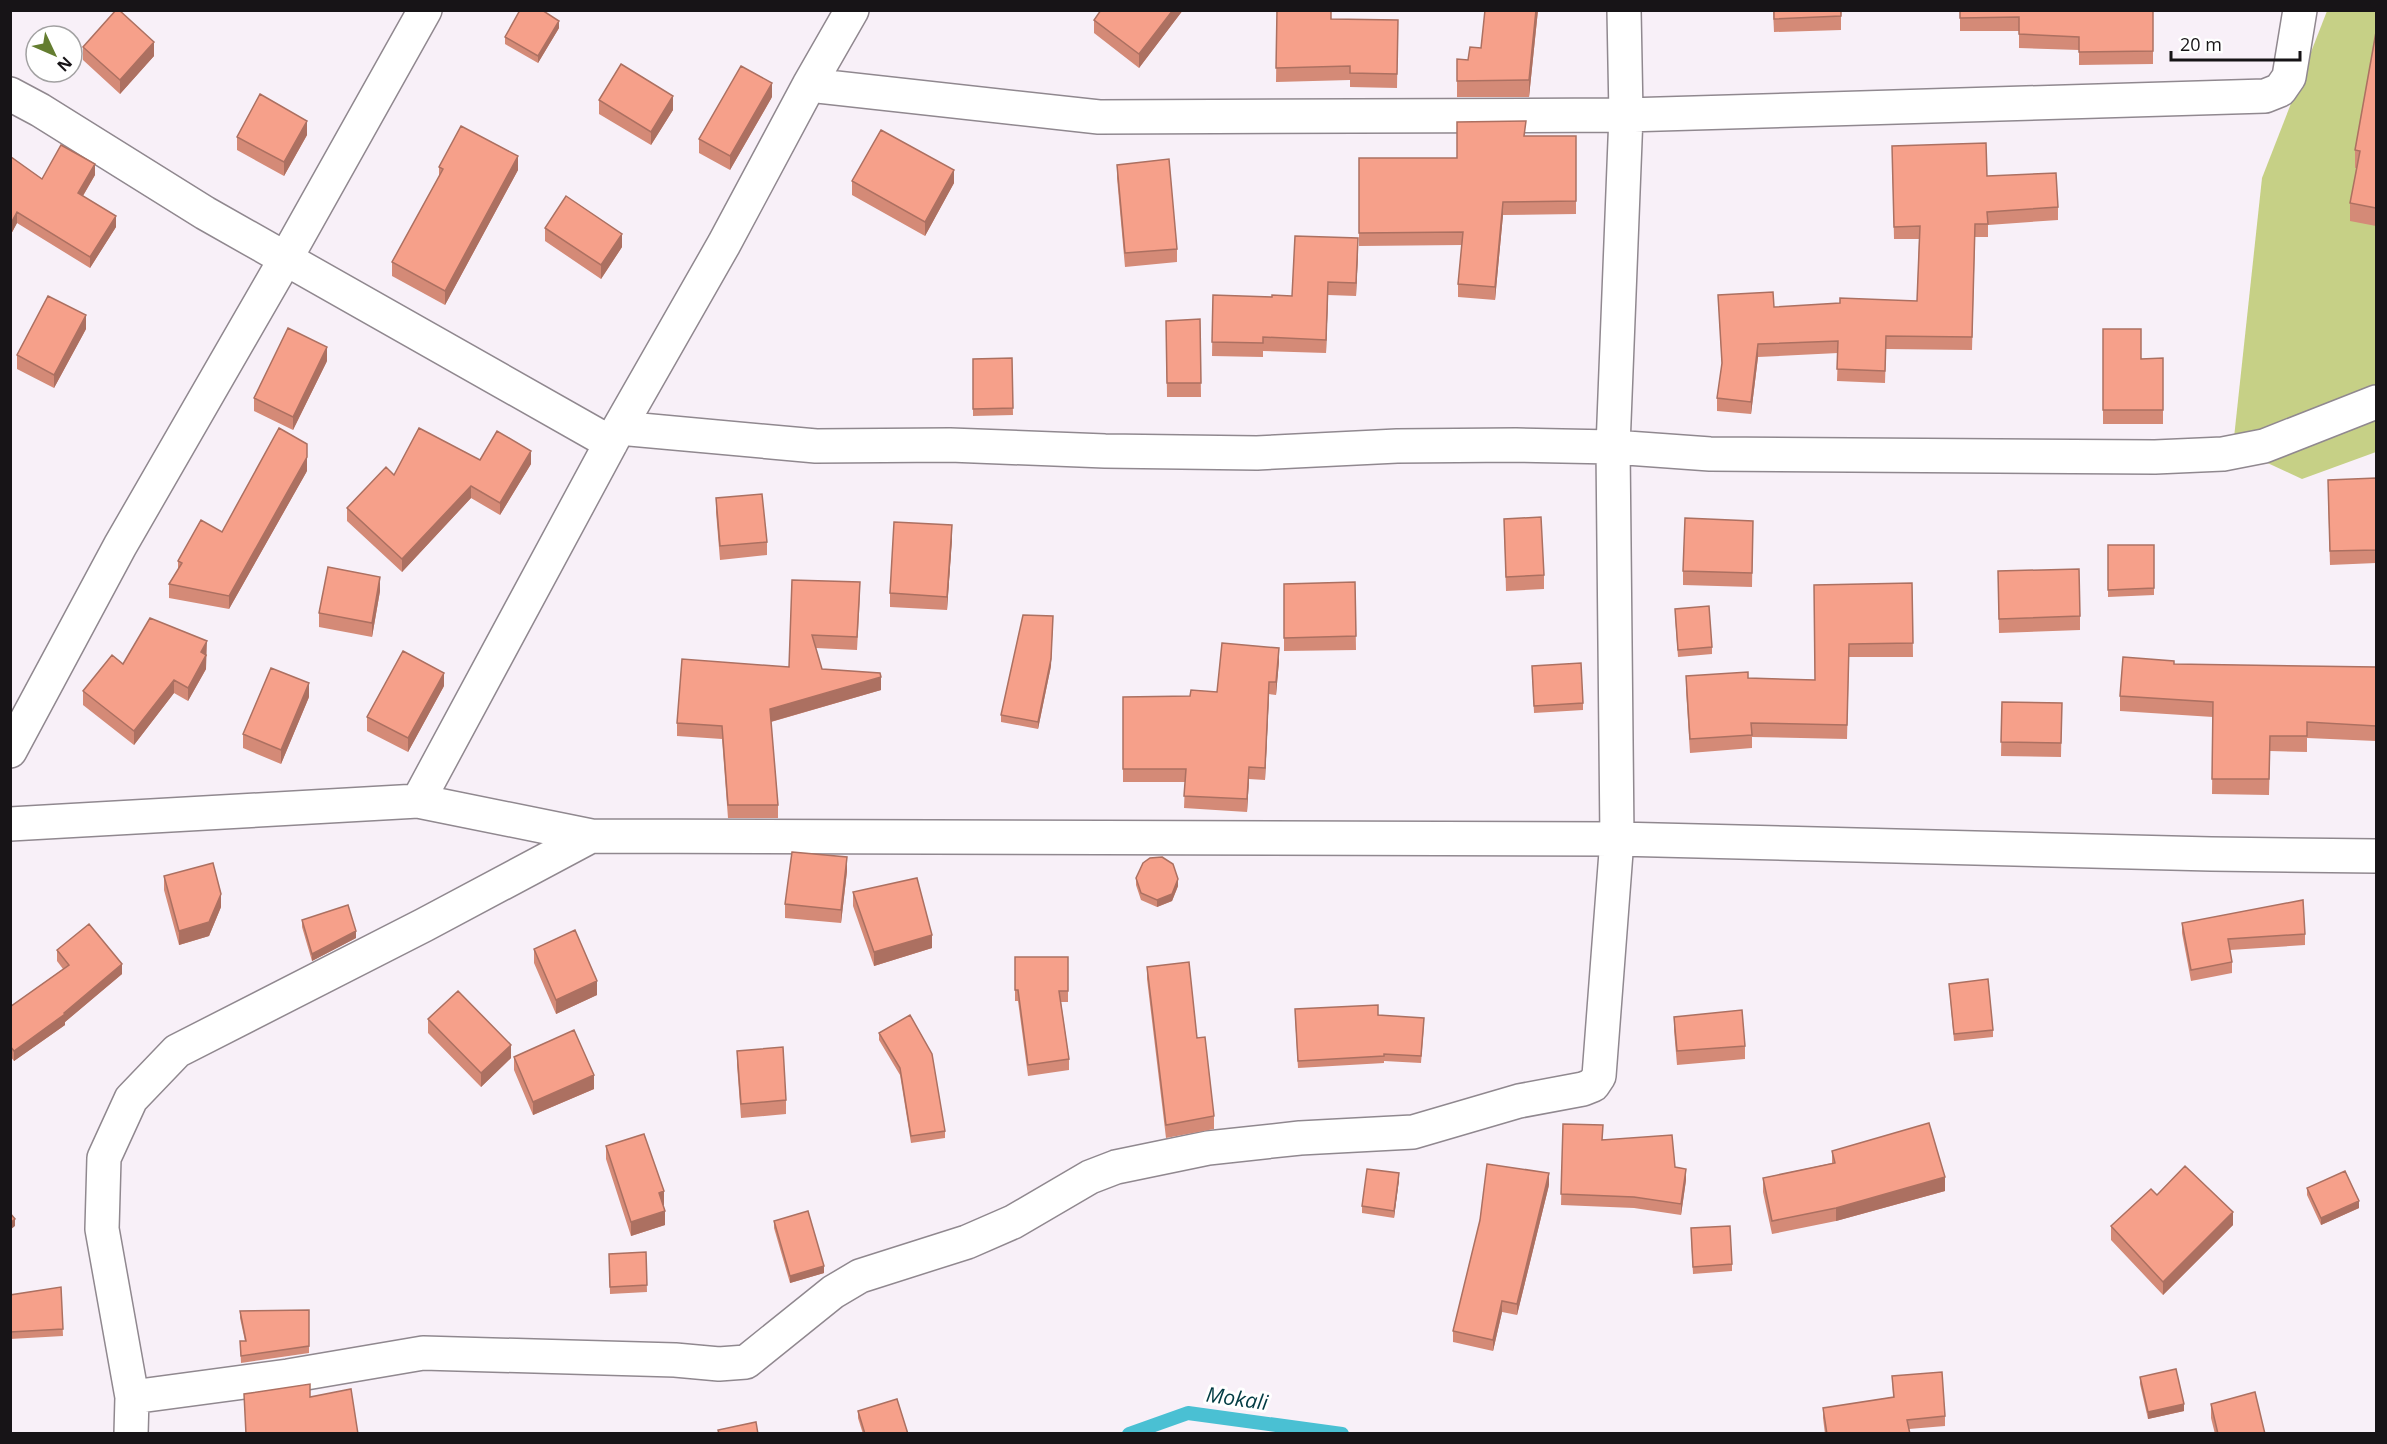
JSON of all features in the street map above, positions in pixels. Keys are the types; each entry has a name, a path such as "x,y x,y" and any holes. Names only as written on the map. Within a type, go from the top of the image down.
{"street":[{"path":"10,752 120,546 286,258 425,10"},
{"path":"418,801 615,435 724,244 852,10"},
{"path":"132,1397 288,1376 423,1353 675,1360 719,1364 746,1362 833,1292 860,1276 967,1242 1004,1226 1090,1177 1116,1167 1208,1148 1300,1137 1413,1132 1519,1101 1593,1085 1599,1076 1617,839 1613,447 1626,116 1624,10"},
{"path":"809,85 1099,117 1626,116 2265,96 2280,90 2289,77 2300,10"},
{"path":"10,94 40,110 205,213 615,435 816,446 950,445 1105,452 1257,453 1397,446 1613,447 1710,454 2155,458 2223,454 2265,446 2376,402"},
{"path":"10,824 418,801 591,836 1617,839 2376,856"},
{"path":"131,1434 132,1397 102,1229 104,1158 131,1099 177,1051 424,925 591,836"}],"green space":[{"path":"2327,11 2376,11 2376,452 2302,479 2233,447 2262,178"}],"building":[{"path":"116,10 119,10 154,42 120,80 84,46"},
{"path":"520,10 542,10 559,21 538,56 505,37"},
{"path":"1101,10 1173,10 1139,54 1094,20"},
{"path":"1277,10 1331,10 1331,19 1398,20 1397,74 1350,73 1350,66 1276,68"},
{"path":"1485,10 1536,10 1529,80 1457,81 1457,59 1468,60 1470,47 1481,48"},
{"path":"1774,10 1841,10 1841,16 1774,19"},
{"path":"1960,10 2153,10 2153,51 2079,52 2079,37 2019,34 2019,17 1960,18"},
{"path":"2376,32 2376,208 2350,203 2360,151 2355,150"},
{"path":"621,64 673,96 651,132 599,100"},
{"path":"741,66 772,83 730,156 699,139"},
{"path":"260,94 307,121 284,162 237,137"},
{"path":"1526,121 1524,136 1576,136 1576,201 1503,202 1495,287 1458,284 1463,232 1359,233 1359,158 1457,158 1457,122"},
{"path":"461,126 518,156 445,291 392,262 443,169 439,167"},
{"path":"881,130 954,170 925,222 852,181"},
{"path":"1986,143 1987,176 2056,173 2058,207 1987,212 1988,224 1975,224 1972,337 1886,336 1885,371 1837,369 1838,341 1758,344 1751,402 1717,398 1722,363 1718,295 1773,292 1774,307 1840,303 1840,298 1917,301 1920,226 1894,227 1892,146"},
{"path":"61,145 95,164 78,193 116,216 90,257 17,212 10,225 10,158 42,179"},
{"path":"1169,159 1177,249 1125,253 1117,165"},
{"path":"566,196 622,234 601,265 545,228"},
{"path":"1295,236 1358,238 1356,283 1328,282 1326,340 1263,337 1263,343 1212,342 1213,295 1292,296"},
{"path":"48,296 86,315 54,375 17,355"},
{"path":"1200,319 1201,383 1167,383 1166,321"},
{"path":"288,328 327,347 293,417 254,398"},
{"path":"2103,329 2141,329 2141,359 2163,358 2163,410 2103,410"},
{"path":"1012,358 1013,408 973,409 973,359"},
{"path":"279,428 307,444 307,457 229,596 169,584 182,563 178,561 201,520 222,532"},
{"path":"419,428 480,460 497,431 531,451 500,503 471,486 402,559 347,508 386,467 394,475"},
{"path":"2376,478 2376,550 2330,551 2328,480"},
{"path":"762,494 767,542 720,546 716,498"},
{"path":"1541,517 1544,575 1506,577 1504,519"},
{"path":"1685,518 1753,521 1752,573 1683,571"},
{"path":"894,522 952,525 947,597 890,593"},
{"path":"2108,545 2154,545 2154,588 2108,590"},
{"path":"328,567 380,577 372,623 319,613"},
{"path":"2079,569 2080,616 1999,619 1998,571"},
{"path":"792,580 860,582 857,637 812,635 822,669 880,673 881,677 770,709 778,805 728,805 722,726 677,723 682,659 789,667"},
{"path":"1355,582 1356,636 1284,638 1284,584"},
{"path":"1912,583 1913,643 1849,644 1847,725 1751,723 1752,735 1690,739 1686,676 1748,672 1748,678 1815,680 1814,585"},
{"path":"1709,606 1712,647 1678,650 1675,609"},
{"path":"1023,615 1053,616 1051,659 1038,722 1001,715"},
{"path":"150,618 207,641 201,652 206,655 188,688 174,680 134,731 83,691 112,655 123,664"},
{"path":"1222,643 1279,648 1276,682 1269,682 1265,768 1249,767 1247,799 1184,796 1186,769 1123,769 1123,697 1190,696 1191,690 1217,692"},
{"path":"403,651 444,673 408,738 367,717"},
{"path":"2123,657 2174,661 2174,664 2376,667 2376,726 2307,722 2307,736 2270,736 2269,779 2212,779 2213,702 2120,696"},
{"path":"1581,663 1583,703 1534,706 1532,666"},
{"path":"271,668 309,683 281,750 243,734"},
{"path":"2002,702 2062,703 2061,743 2001,742"},
{"path":"792,852 847,857 841,910 785,904"},
{"path":"1162,857 1173,864 1178,879 1172,894 1157,900 1141,893 1136,878 1143,863 1150,858"},
{"path":"213,863 221,894 209,922 179,931 164,876"},
{"path":"917,878 932,935 874,952 853,892"},
{"path":"2303,900 2305,934 2228,939 2232,962 2191,970 2182,923"},
{"path":"348,905 356,931 312,954 302,920"},
{"path":"89,924 122,964 65,1014 14,1051 10,1046 10,1007 69,965 57,950"},
{"path":"575,930 597,981 556,1000 534,949"},
{"path":"1015,957 1068,957 1068,991 1059,991 1069,1059 1028,1065 1018,990 1015,990"},
{"path":"1189,962 1197,1038 1205,1037 1214,1116 1166,1125 1147,967"},
{"path":"1988,979 1993,1030 1954,1034 1949,984"},
{"path":"458,991 511,1045 481,1073 428,1019"},
{"path":"1378,1005 1378,1015 1424,1018 1421,1056 1384,1054 1384,1056 1298,1061 1295,1009"},
{"path":"1742,1010 1745,1046 1677,1051 1674,1017"},
{"path":"910,1015 932,1054 945,1131 911,1136 900,1068 879,1033"},
{"path":"574,1030 594,1075 533,1102 514,1057"},
{"path":"783,1047 786,1100 741,1104 737,1051"},
{"path":"1929,1123 1945,1177 1836,1208 1772,1221 1763,1178 1835,1163 1832,1151"},
{"path":"1563,1124 1603,1125 1602,1140 1672,1135 1675,1167 1686,1169 1681,1204 1634,1197 1561,1194"},
{"path":"644,1134 664,1191 659,1193 665,1211 631,1222 606,1146"},
{"path":"1487,1164 1549,1173 1517,1304 1502,1301 1493,1340 1453,1331 1480,1220"},
{"path":"2185,1166 2233,1212 2163,1282 2111,1226 2151,1189 2157,1195"},
{"path":"1367,1169 1399,1173 1394,1211 1362,1206"},
{"path":"2345,1171 2359,1201 2321,1218 2307,1188"},
{"path":"808,1211 824,1266 790,1276 774,1221"},
{"path":"10,1213 15,1219 10,1223"},
{"path":"1730,1226 1732,1264 1693,1267 1691,1228"},
{"path":"646,1252 647,1285 610,1287 609,1254"},
{"path":"61,1287 63,1329 10,1332 10,1295"},
{"path":"309,1310 309,1346 241,1356 240,1341 246,1341 240,1311"},
{"path":"2176,1369 2184,1404 2148,1412 2140,1377"},
{"path":"1942,1372 1945,1416 1907,1420 1910,1434 1827,1434 1823,1408 1894,1397 1892,1376"},
{"path":"310,1384 310,1397 351,1389 358,1434 246,1434 244,1394"},
{"path":"2255,1392 2265,1434 2218,1434 2211,1404"},
{"path":"897,1399 908,1434 865,1434 858,1411"},
{"path":"756,1422 758,1434 719,1434 718,1430"}],"waterway":[{"name":"Mokali","path":"1129,1434 1188,1413 1342,1434"}]}
